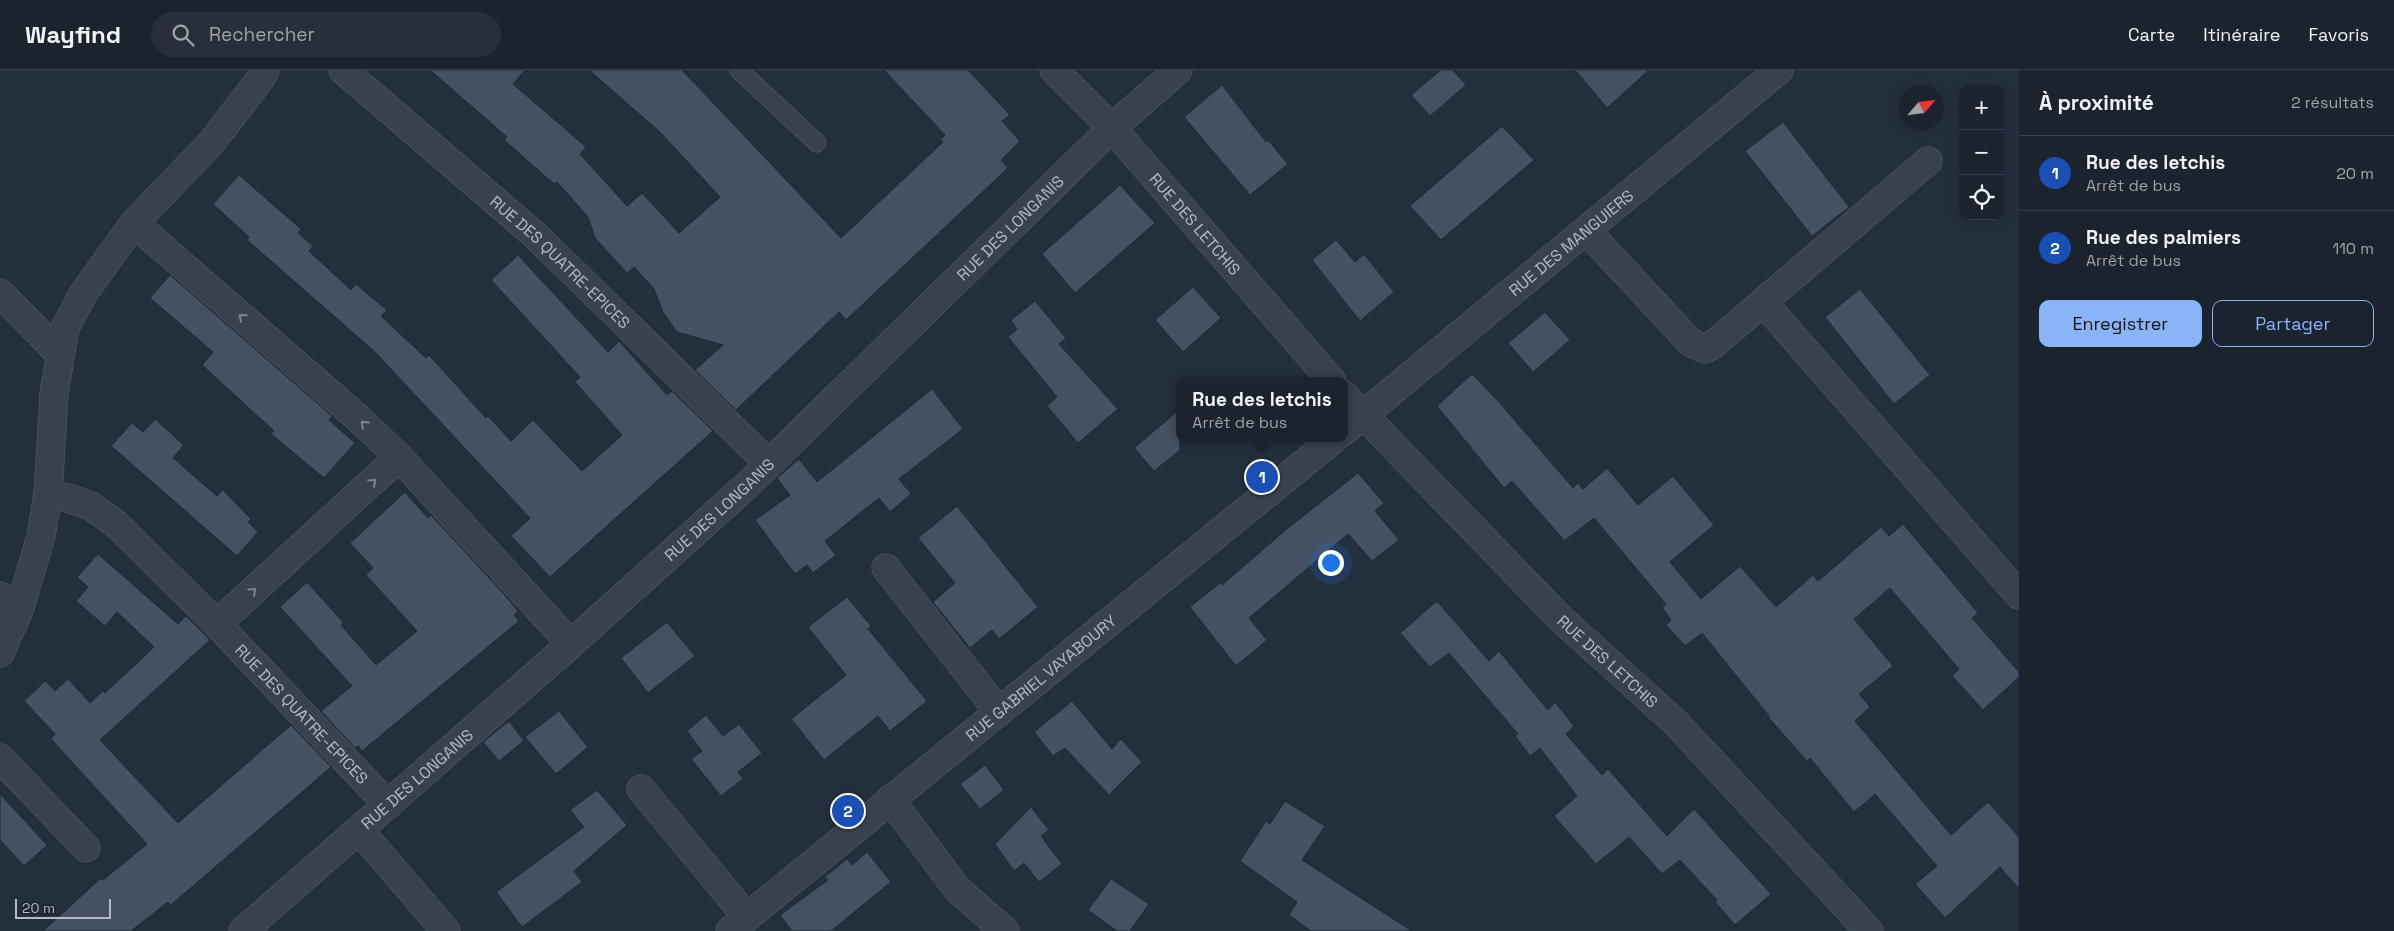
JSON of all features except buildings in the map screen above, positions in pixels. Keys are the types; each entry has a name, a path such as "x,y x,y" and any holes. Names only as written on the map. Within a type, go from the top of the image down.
{"street":[{"path":"0,653 10,602 41,536 48,495 54,394 65,328 83,294 134,224 212,142 261,78 265,70"},
{"name":"RUE DES QUATRE-EPICES","path":"343,70 536,236 769,464"},
{"name":"RUE DES LETCHIS","path":"1054,70 1112,128 1329,377"},
{"name":"RUE DES LONGANIS","path":"244,931 571,644 769,464 1112,128 1178,70"},
{"name":"RUE DES MANGUIERS","path":"1354,423 1778,70"},
{"path":"1586,230 1690,342 1697,347 1706,349 1928,160"},
{"path":"134,224 359,419 400,458 571,644"},
{"path":"0,293 60,354"},
{"path":"1763,302 2019,595"},
{"name":"RUE DES LETCHIS","path":"1348,406 1354,423 1560,618 1676,723 1869,931"},
{"name":"RUE GABRIEL VAYABOURY","path":"641,789 739,924 1330,442"},
{"path":"217,624 400,458"},
{"name":"RUE DES QUATRE-EPICES","path":"48,495 68,498 91,506 116,524 217,624 388,805"},
{"path":"886,568 999,712"},
{"path":"0,758 86,848"},
{"path":"890,799 958,890 1005,931"},
{"path":"359,830 446,931"}],"lane":[{"path":"739,70 817,143"}],"place":[{"name":"Rue des letchis","path":"1262,477"},
{"name":"Rue des palmiers","path":"848,811"}]}
